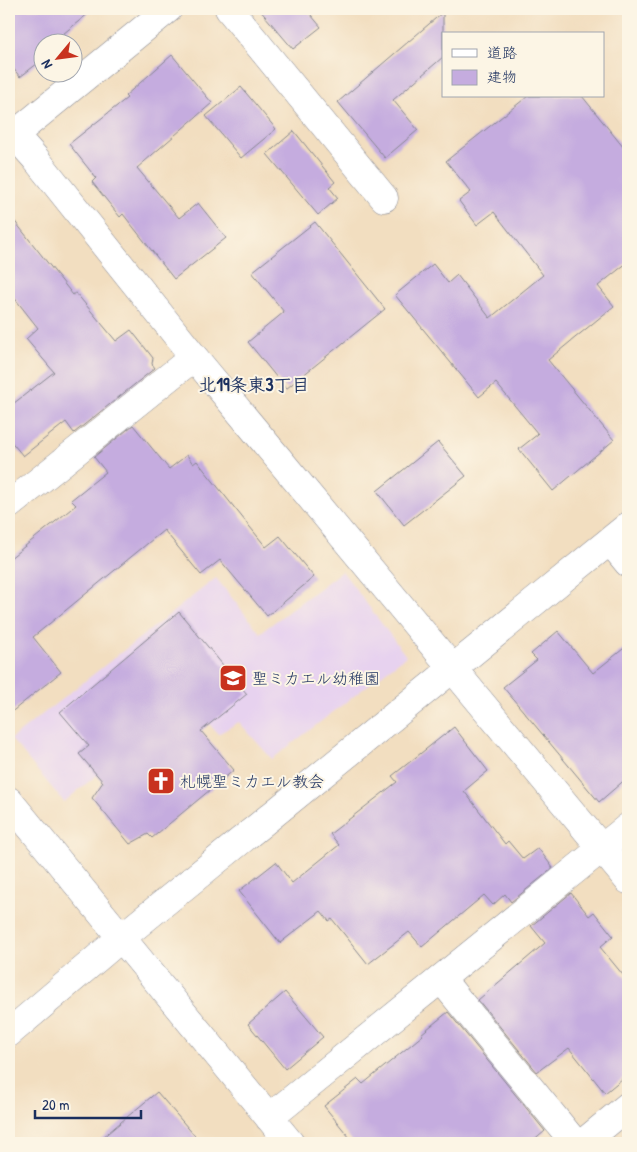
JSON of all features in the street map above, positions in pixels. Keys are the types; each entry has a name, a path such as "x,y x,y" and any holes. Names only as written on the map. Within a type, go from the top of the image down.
{"street":[{"path":"168,9 10,135 35,158 194,357 628,880"},
{"path":"229,9 384,198"},
{"path":"9,505 194,357"},
{"path":"9,1033 121,938 619,533 628,563"},
{"path":"9,801 290,1143"},
{"path":"269,1118 628,827"},
{"path":"441,979 575,1143"},
{"path":"583,1143 628,1106"}],"shaded area":[{"name":"聖ミカエル幼稚園","path":"342,571 406,656 272,759 239,722 218,734 188,700 64,802 11,739 216,578 260,633"}],"building":[{"path":"9,9 94,9 65,32 32,32 32,68 20,77 9,63"},
{"path":"259,9 306,9 321,27 293,49"},
{"path":"443,12 442,58 393,100 418,130 385,158 338,102"},
{"path":"172,55 212,103 137,168 179,218 198,203 226,238 174,279 123,214 120,217 92,182 96,178 69,144 127,98 125,96"},
{"path":"241,87 276,129 241,158 206,116"},
{"path":"525,98 584,98 628,153 628,262 598,286 614,306 548,360 614,440 553,491 519,449 538,434 496,383 479,397 395,295 433,264 448,283 457,275 490,318 543,275 494,212 477,225 459,201 471,192 446,161"},
{"path":"294,131 335,182 329,187 338,198 318,215 267,154"},
{"path":"9,214 73,295 76,293 116,341 131,330 153,358 152,364 155,368 74,433 66,422 23,456 9,439 9,407 54,372 26,339 38,328 9,291"},
{"path":"315,222 385,309 286,389 248,342 284,312 252,272"},
{"path":"133,425 169,469 187,455 193,464 197,461 266,547 280,536 314,577 267,616 220,560 201,575 164,530 33,637 61,672 9,714 9,559 76,505 71,500 106,472 94,457"},
{"path":"438,442 466,476 404,525 377,491"},
{"path":"179,612 247,694 201,731 234,770 152,838 148,834 130,844 92,798 103,782 79,754 89,746 60,712"},
{"path":"558,631 593,673 628,645 628,777 599,802 503,687 537,660 531,654"},
{"path":"454,727 488,771 464,791 505,844 508,841 523,859 538,848 553,868 511,902 505,894 493,905 484,895 422,947 409,932 368,964 332,919 329,921 321,911 280,943 239,891 276,862 292,883 339,845 330,834 397,782 392,776"},
{"path":"571,893 589,916 594,912 613,936 600,947 628,981 628,1074 605,1093 569,1048 537,1072 478,1000 545,943 531,926"},
{"path":"285,992 323,1037 285,1069 248,1024"},
{"path":"448,1012 545,1131 531,1143 354,1143 324,1106 358,1079 363,1084"},
{"path":"157,1092 201,1143 96,1143"}],"place":[{"name":"聖ミカエル幼稚園","path":"233,678"},
{"name":"札幌聖ミカエル教会","path":"161,781"}],"district":[{"name":"北19条東3丁目","path":"254,384"}]}
